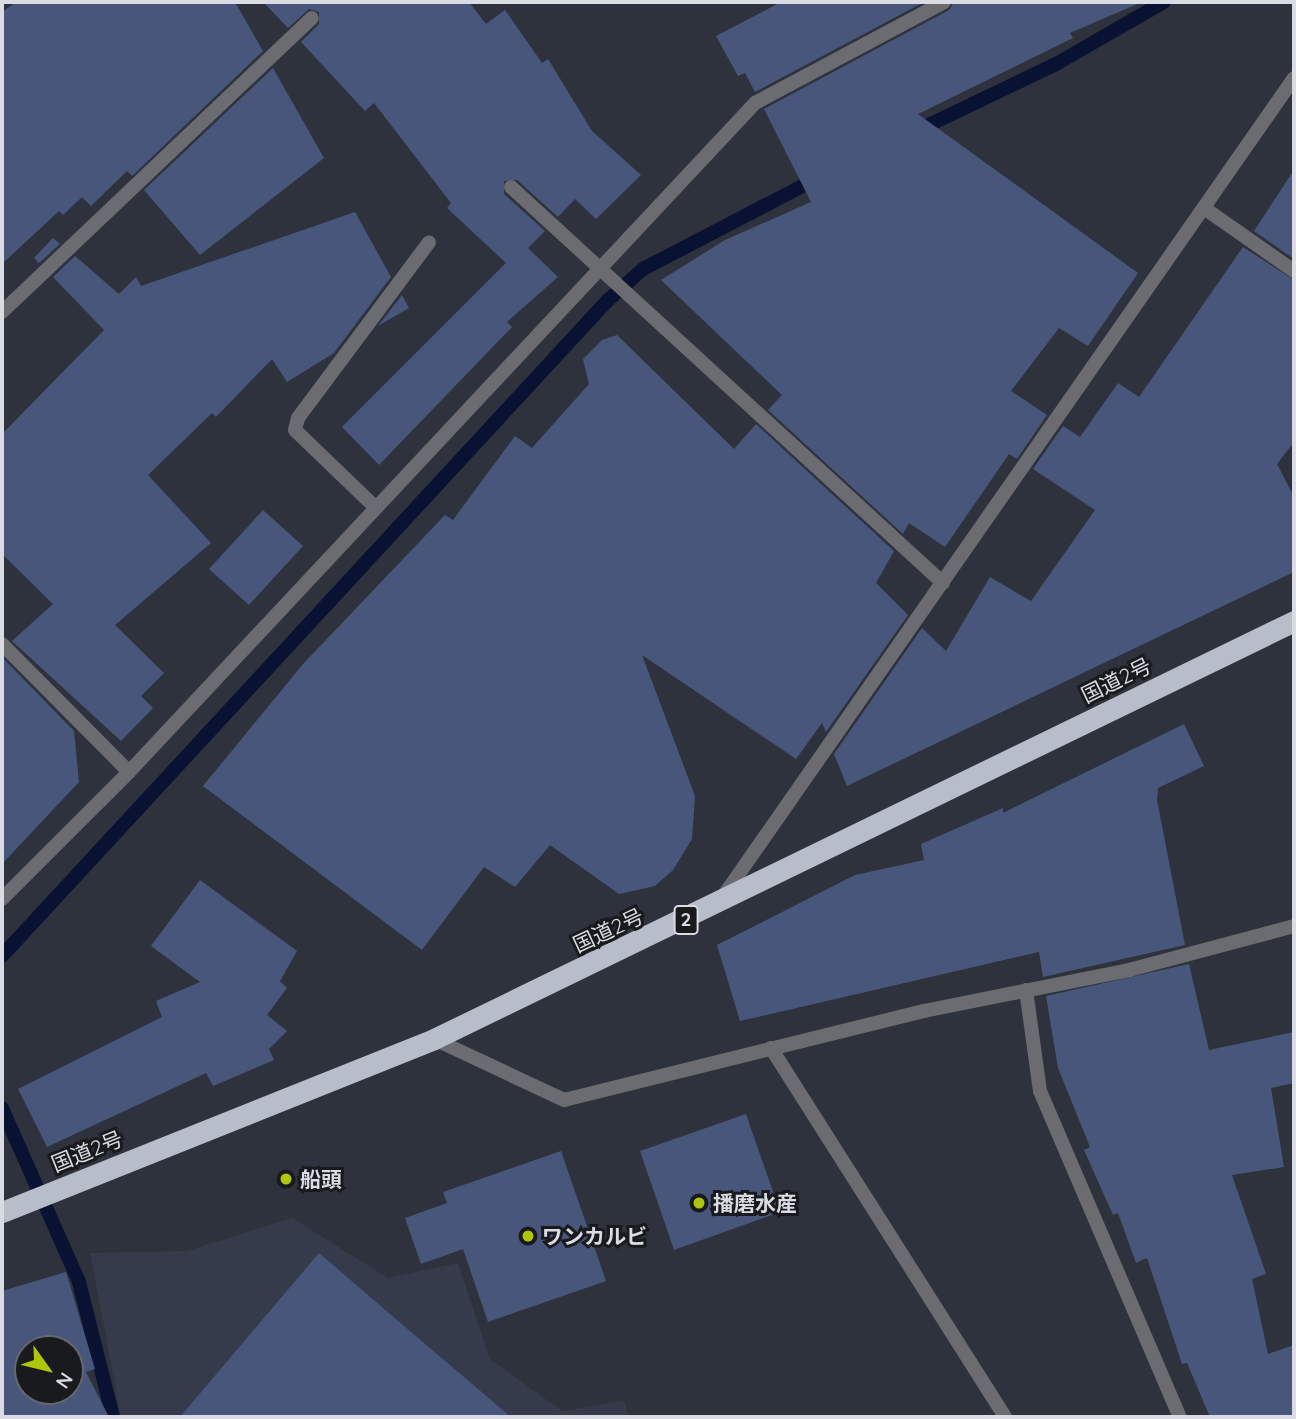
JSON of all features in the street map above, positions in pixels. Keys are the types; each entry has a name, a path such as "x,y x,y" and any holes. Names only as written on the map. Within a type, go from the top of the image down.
{"highway":[{"name":"国道2号","path":"2,1212 433,1040 716,906 1294,621"}],"street":[{"path":"2,898 129,772 376,508 603,272 755,103 944,2"},
{"path":"2,312 312,18"},
{"path":"716,906 1294,78"},
{"path":"511,187 943,583"},
{"path":"1204,208 1294,271"},
{"path":"376,508 295,430 299,418 429,242"},
{"path":"2,644 129,772"},
{"path":"433,1040 564,1100 771,1048 1294,926"},
{"path":"1026,990 1040,1091 1180,1417"},
{"path":"771,1048 1005,1417"}],"shaded area":[{"path":"292,1218 388,1278 458,1263 490,1359 562,1411 624,1401 629,1417 121,1417 90,1253 187,1251"}],"building":[{"path":"16,2 235,2 263,51 132,176 127,171 91,206 82,197 63,215 59,211 2,264 2,12"},
{"path":"263,2 469,2 486,24 505,10 542,63 548,59 592,131 641,175 596,219 575,199 558,217 517,180 504,181 504,194 545,231 528,248 558,277 507,322 512,327 379,465 342,427 506,263 447,208 451,203 374,103 365,111 301,42 319,24 319,12 309,9 288,28"},
{"path":"781,2 924,2 755,92 745,73 738,76 716,36"},
{"path":"954,2 1142,2 1070,33 1073,38 918,114 1138,273 1088,346 1059,328 1011,391 1047,415 1017,459 1009,454 945,547 909,523 903,534 768,410 782,395 661,280 725,240 811,202 764,109 949,10"},
{"path":"273,68 324,158 200,255 144,190"},
{"path":"1294,170 1294,259 1254,231"},
{"path":"355,212 391,277 334,353 287,382 272,359 216,417 212,413 148,475 211,543 115,625 164,673 141,696 153,708 121,741 12,641 53,604 2,554 2,434 104,330 53,277 75,256 119,294 136,277 141,286"},
{"path":"53,238 60,244 39,263 34,258"},
{"path":"1243,247 1294,280 1294,442 1277,464 1294,497 1294,572 847,786 834,754 922,628 946,651 990,577 1031,601 1095,510 1033,469 1063,426 1080,437 1118,383 1139,397"},
{"path":"402,295 409,308 378,326"},
{"path":"617,335 734,449 756,424 894,551 876,583 908,615 826,732 822,723 796,759 642,655 695,796 692,839 673,870 655,886 619,894 550,845 515,887 484,867 422,950 203,786 303,664 445,515 453,520 515,436 532,448 589,384 583,359 602,340"},
{"path":"263,510 303,546 249,605 209,569"},
{"path":"2,657 74,731 79,782 2,864"},
{"path":"1184,724 1204,766 1158,788 1157,800 1185,945 1043,977 1039,952 740,1021 717,945 855,875 924,860 921,844 1003,808 1003,813"},
{"path":"200,880 297,951 280,981 287,988 267,1015 287,1031 269,1049 274,1060 213,1086 206,1073 47,1147 18,1089 162,1017 156,1001 200,982 151,946"},
{"path":"1189,964 1209,1050 1294,1032 1294,1083 1271,1088 1284,1167 1232,1175 1266,1274 1252,1279 1268,1354 1294,1345 1294,1417 1210,1417 1187,1363 1182,1364 1147,1258 1136,1263 1118,1213 1113,1215 1084,1150 1090,1147 1058,1068 1046,996"},
{"path":"746,1114 780,1212 674,1250 640,1151"},
{"path":"561,1151 606,1281 488,1322 463,1249 421,1264 405,1218 447,1203 443,1192"},
{"path":"319,1253 397,1320 511,1417 180,1417"},
{"path":"66,1272 95,1369 86,1372 109,1417 2,1417 2,1291"}],"waterway":[{"path":"914,132 1056,64 1164,2"},
{"path":"2,956 607,301 643,269 820,177"},
{"path":"2,1108 79,1282 113,1417"}],"place":[{"name":"船頭","path":"286,1179"},
{"name":"播磨水産","path":"699,1203"},
{"name":"ワンカルビ","path":"528,1236"}]}
